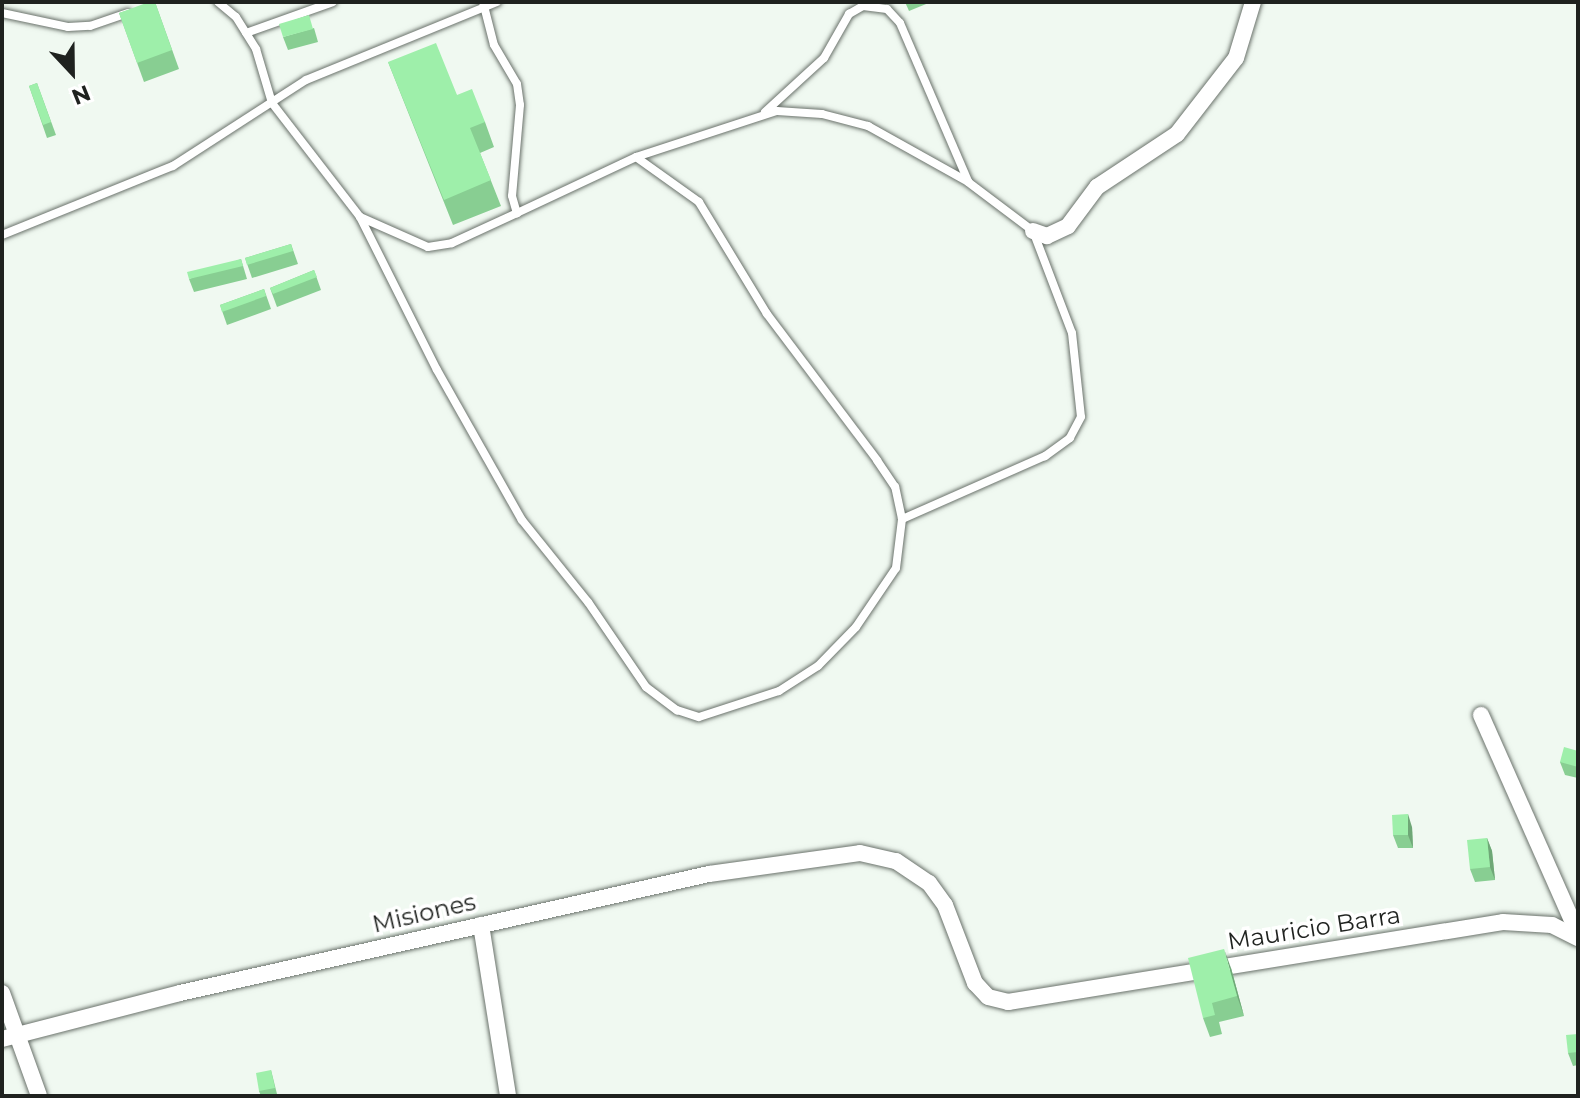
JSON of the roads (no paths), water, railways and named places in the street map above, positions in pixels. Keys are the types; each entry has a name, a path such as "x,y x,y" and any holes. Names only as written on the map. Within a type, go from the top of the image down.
{"street":[{"path":"1033,231 1047,236 1068,226 1097,187 1177,134 1236,58 1253,2"},
{"path":"1481,715 1578,936"},
{"name":"Misiones","path":"10,1036 709,874 860,853 896,861 929,883 945,905 975,983 988,997 1008,1002"},
{"name":"Mauricio Barra","path":"1008,1002 1503,922 1552,925 1578,936"},
{"path":"481,925 508,1096"},
{"path":"2,993 10,1036 35,1078 55,1096"},
{"path":"35,1078 39,1096"}],"lane":[{"path":"218,2 246,33 272,103 360,217 437,370 522,520 588,602 646,687 677,710 699,717 779,691 818,666 856,627 896,568 902,519 895,487 767,314 699,202 636,157"},
{"path":"246,33 333,2"},
{"path":"2,235 173,166 306,80 483,5 497,2"},
{"path":"483,5 494,45 517,84 512,196 517,213"},
{"path":"761,115 824,58 849,14 863,6 887,9 900,23 968,182"},
{"path":"2,13 90,26 145,7"},
{"path":"360,217 428,247 452,243 636,157 761,115 822,114 868,126 968,182 1033,231 1072,333 1081,417 1070,438 1045,456 902,519"}]}
